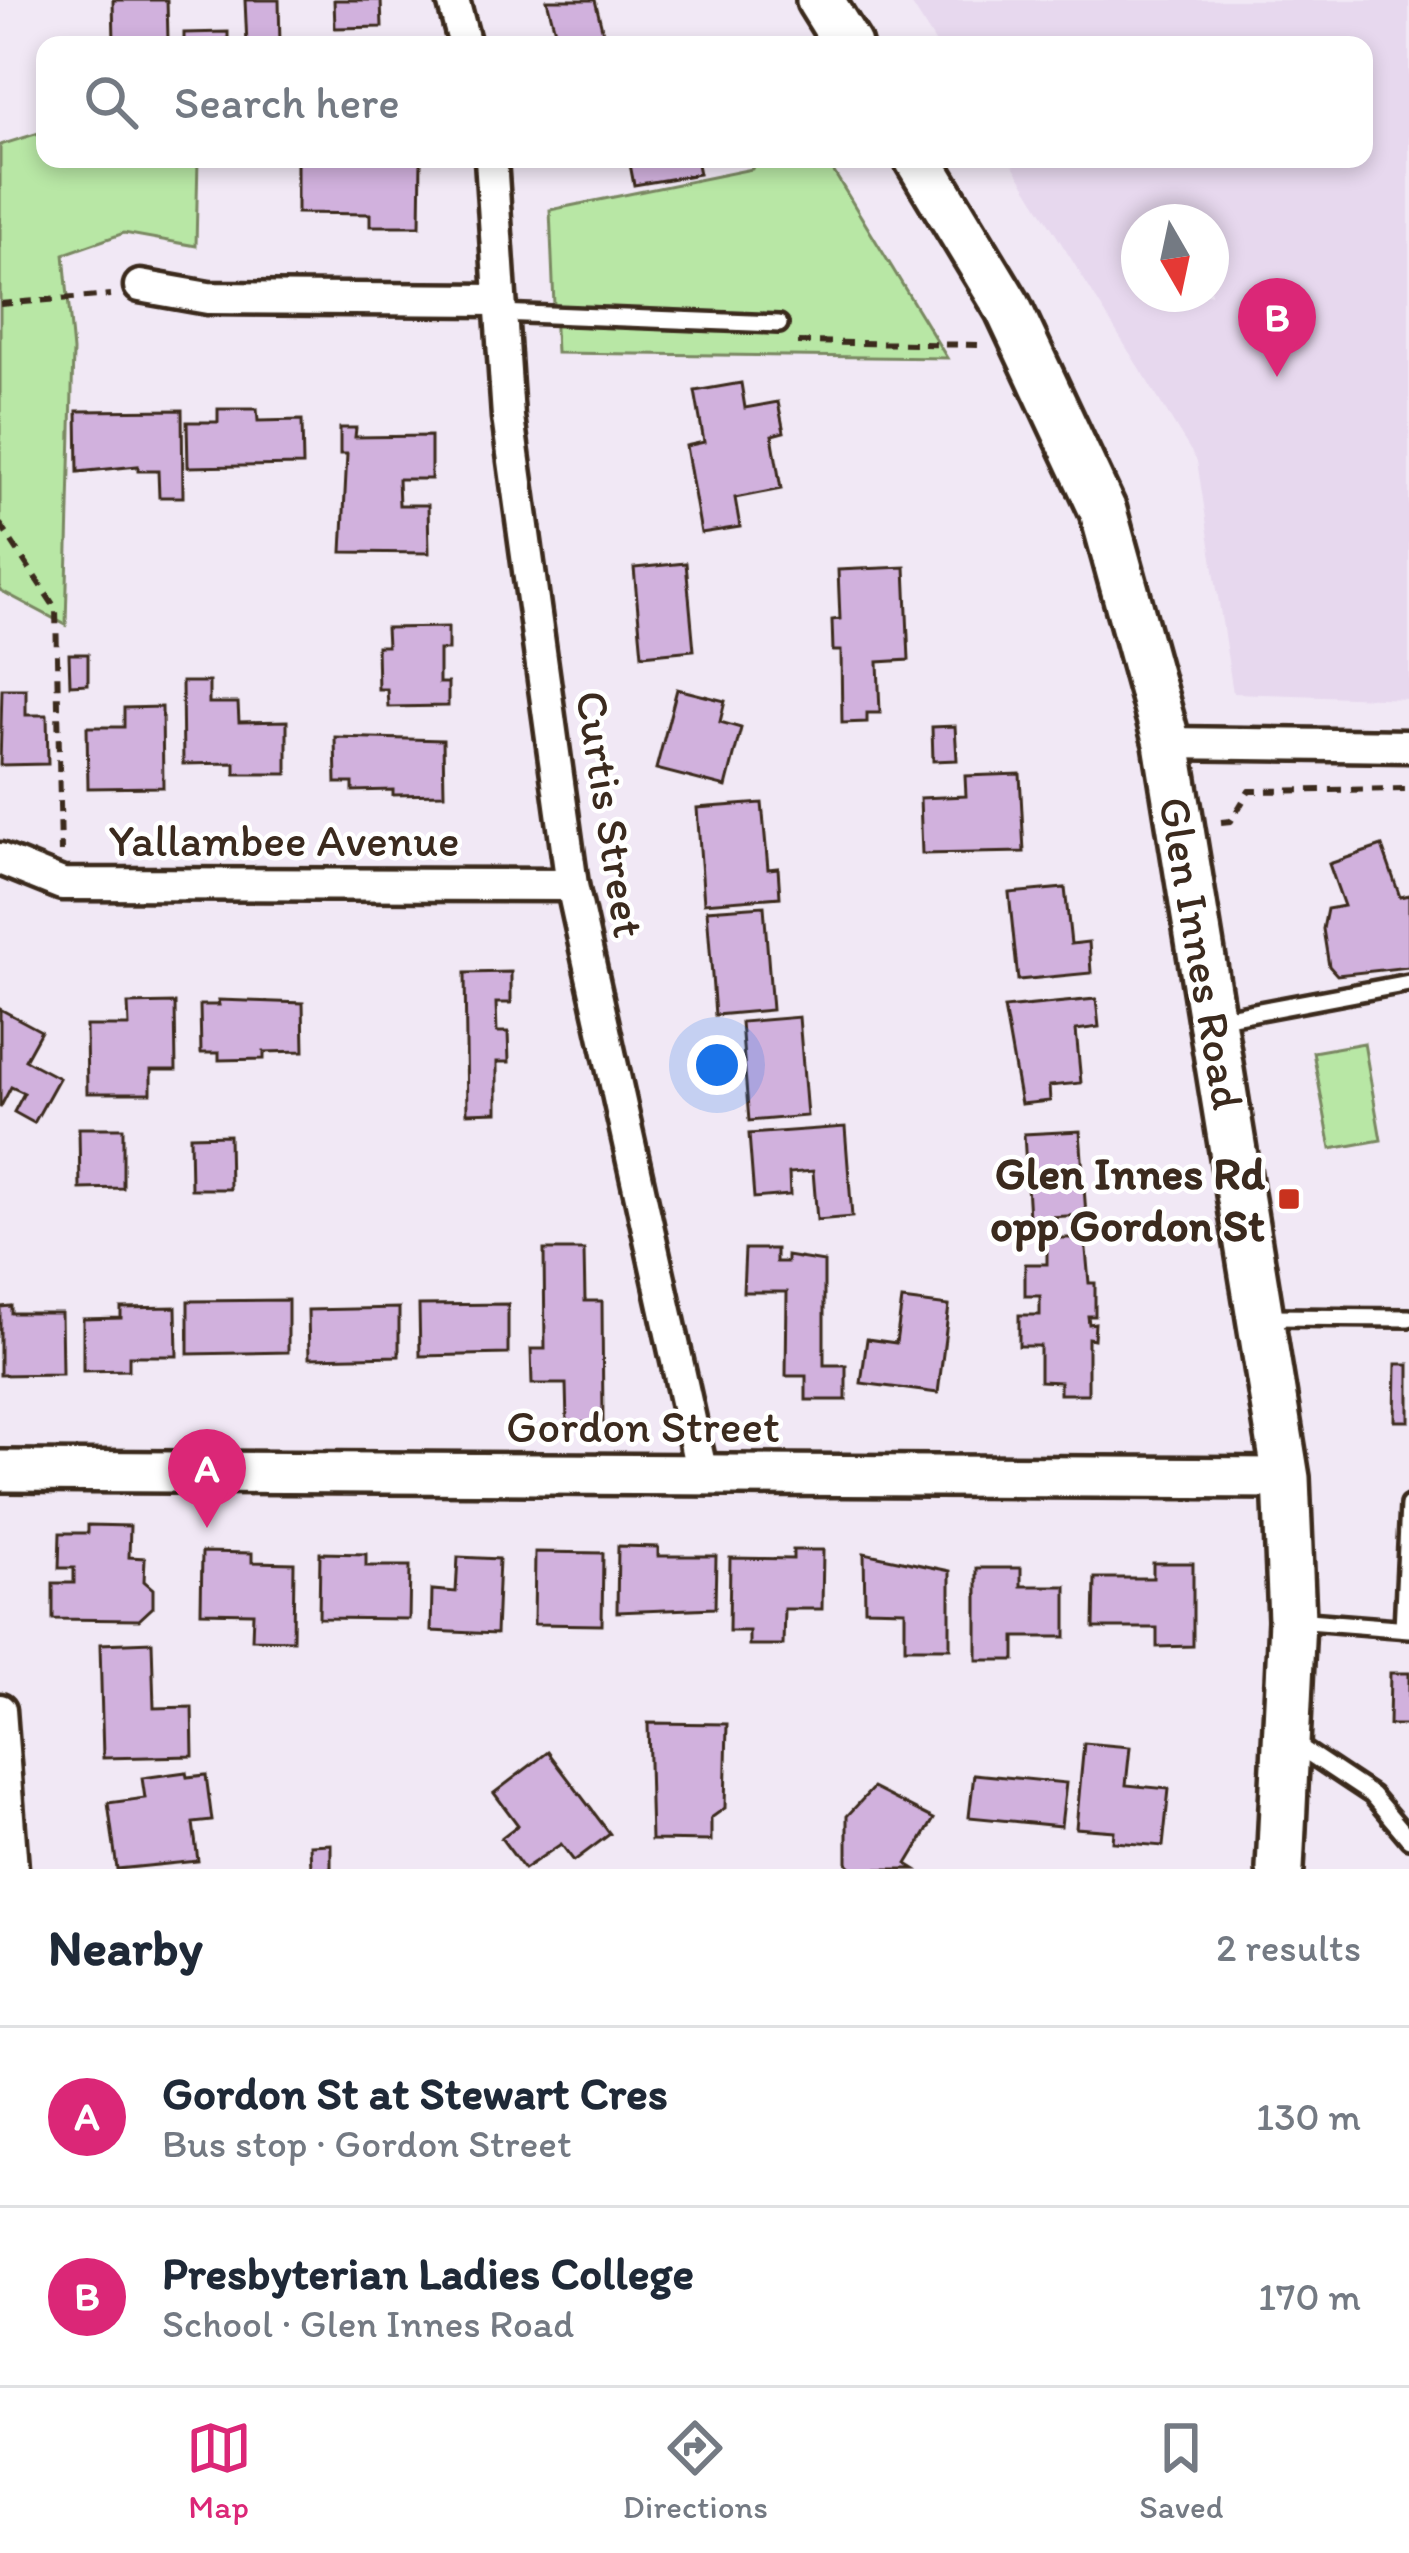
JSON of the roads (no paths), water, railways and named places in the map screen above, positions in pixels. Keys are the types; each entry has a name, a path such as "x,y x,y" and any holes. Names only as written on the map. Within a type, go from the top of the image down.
{"main road":[{"path":"820,0 842,36"},
{"name":"Glen Innes Road","path":"923,168 1008,308 1103,511 1167,743 1286,1478 1292,1620 1290,1740 1280,1869"}],"street":[{"path":"454,0 463,36"},
{"name":"Curtis Street","path":"491,168 508,417 572,885 702,1474"},
{"path":"140,286 208,298 499,306"},
{"path":"1167,743 1409,746"},
{"name":"Yallambee Avenue","path":"0,860 62,884 572,885"},
{"name":"Gordon Street","path":"0,1471 1286,1478"},
{"path":"0,1710 12,1869"}],"lane":[{"path":"499,306 779,324"},
{"path":"1214,1019 1409,983"},
{"path":"1263,1317 1409,1318"},
{"path":"1292,1620 1406,1628 1409,1505"},
{"path":"1290,1740 1372,1795 1409,1839"}],"place":[{"name":"Presbyterian Ladies College","path":"1277,377"},
{"name":"Glen Innes Rd opp Gordon St","path":"1289,1199"},
{"name":"Gordon St at Stewart Cres","path":"207,1528"}]}
